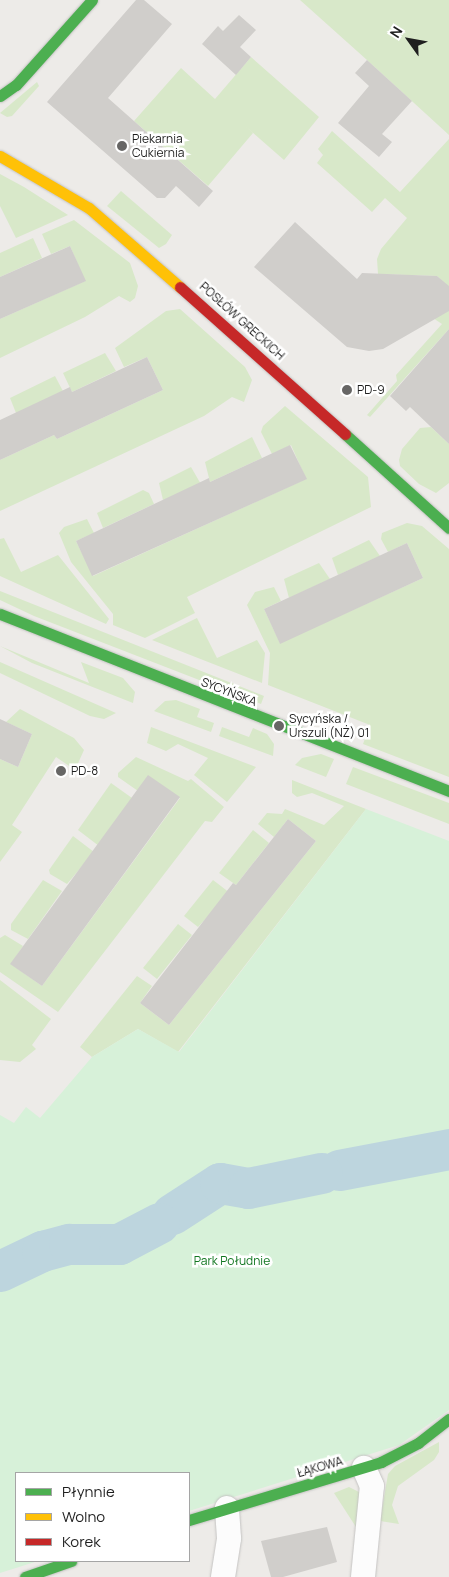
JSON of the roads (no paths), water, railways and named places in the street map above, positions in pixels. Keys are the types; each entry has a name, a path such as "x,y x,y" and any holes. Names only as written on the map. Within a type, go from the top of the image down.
{"street":[{"path":"0,96 16,85 92,0"},
{"name":"POSŁÓW GRECKICH","path":"0,156 89,208 116,229 449,528"},
{"name":"SYCYŃSKA","path":"0,614 449,792"},
{"name":"ŁĄKOWA","path":"190,1520 364,1468 418,1443 449,1419"},
{"path":"363,1577 372,1486 364,1468"},
{"path":"224,1577 228,1538 228,1508"},
{"path":"25,1577 68,1562"}],"waterway":[{"path":"339,1170 449,1149"},
{"path":"172,1214 220,1183 248,1188 321,1173"},
{"path":"0,1271 42,1251 69,1244 119,1244 159,1223"}],"place":[{"name":"Piekarnia Cukiernia","path":"122,146"},
{"name":"PD-9","path":"347,390"},
{"name":"Sycyńska / Urszuli (NŻ) 01","path":"279,726"},
{"name":"PD-8","path":"61,771"}],"park label":[{"name":"Park Południe","path":"232,1261"}]}
